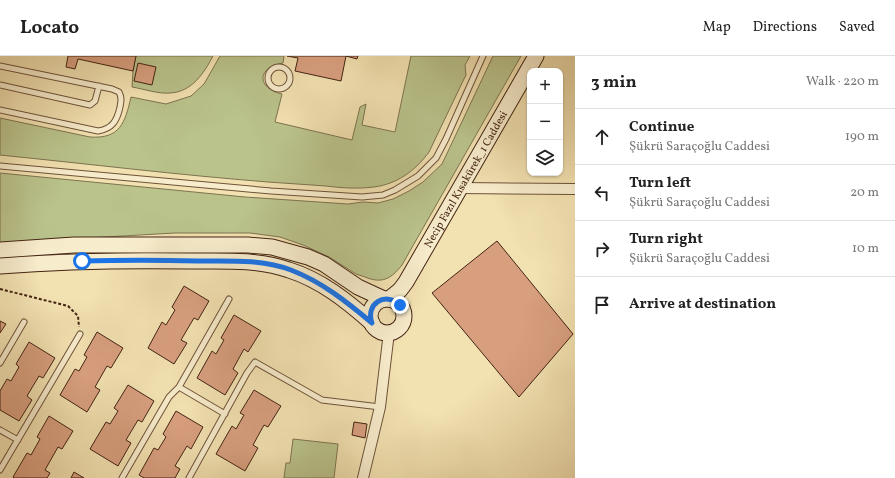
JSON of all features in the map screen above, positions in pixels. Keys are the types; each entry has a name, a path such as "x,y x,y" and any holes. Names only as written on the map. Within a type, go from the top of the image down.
{"street":[{"name":"Necip Fazıl Kısakürek_1 Caddesi","path":"387,299 400,290 406,282 536,56"},
{"path":"461,188 575,189"},
{"path":"0,250 95,245 248,245 272,247 295,252 324,264 358,287 397,302 404,313 404,317 401,326 394,331 380,331 345,300 322,285 306,276 267,263 239,261 135,260 82,261 0,266"},
{"path":"372,323 371,316 373,307 387,299"},
{"path":"364,478 380,407 389,332"}],"lane":[{"path":"0,166 271,191 362,197 383,195 395,190 418,176 436,158 483,56"},
{"path":"0,66 99,86 119,92 122,98 118,117 114,124 98,131 0,110"},
{"path":"282,67 290,74 290,81 286,87 282,89 275,88 269,83 268,76 272,70 282,67"},
{"path":"0,85 90,105 95,101 99,86"},
{"path":"122,478 169,397 179,387 229,299"},
{"path":"0,363 24,322"},
{"path":"0,470 80,334"},
{"path":"189,478 247,373 255,362 322,400 380,407"},
{"path":"179,387 225,414"},
{"path":"0,430 18,440"}],"path":[{"path":"0,289 68,306 78,316 80,334"}],"green space":[{"path":"136,56 213,56 206,69 191,85 178,92 165,93 132,87"},
{"path":"220,56 284,56 283,63 274,65 268,69 264,73 263,78 264,83 268,87 282,94 275,122 352,140 360,107 366,104 362,125 395,132 411,56 470,56 465,65 466,75 429,152 424,159 412,171 398,180 374,187 350,188 268,182 0,155 0,118 90,137 108,135 120,128 131,97 166,104 191,96 204,84"},
{"path":"493,56 521,56 402,265 394,274 386,279 376,280 356,274 329,257 303,245 280,237 250,233 175,233 0,243 0,173 245,197 348,204 363,202 378,203 393,199 423,182 442,164"},
{"path":"293,439 338,444 334,478 284,478 286,463 290,463"}],"building":[{"path":"68,56 136,56 133,71 78,59 75,69 66,67"},
{"path":"287,56 346,56 341,81 295,71 298,58"},
{"path":"346,56 358,56 357,59"},
{"path":"138,63 156,67 152,85 134,81"},
{"path":"497,241 573,334 519,397 432,293"},
{"path":"184,286 209,301 198,320 194,318 181,340 187,343 174,364 148,348 162,322 166,325 175,310 172,307"},
{"path":"234,315 261,331 248,352 244,349 233,369 238,373 225,395 197,378 212,351 216,354 224,340 221,338"},
{"path":"0,321 6,324 0,333"},
{"path":"97,332 123,348 111,368 107,366 95,387 100,390 87,412 60,395 75,369 79,371 87,357 84,355"},
{"path":"29,342 55,358 43,378 39,376 27,396 32,400 19,421 0,410 0,391 7,379 11,381 19,367 16,364"},
{"path":"128,385 154,401 142,422 138,420 126,440 131,443 118,466 90,449 106,422 110,424 118,411 114,408"},
{"path":"254,390 281,406 268,427 264,425 253,445 258,448 245,471 216,454 232,426 236,429 244,415 240,413"},
{"path":"176,411 203,427 191,449 187,446 175,466 180,469 175,478 144,478 139,475 154,448 158,450 166,437 163,434"},
{"path":"49,416 73,431 62,449 58,447 45,470 50,473 47,478 14,478 13,477 27,453 31,455 40,439 37,437"},
{"path":"354,422 367,424 365,438 352,435"},
{"path":"74,472 84,478 71,478"}],"route":[{"path":"82,261 239,261 267,263 306,276 322,285 345,300 372,323 371,311 379,301 387,298 397,302 400,305"}]}
